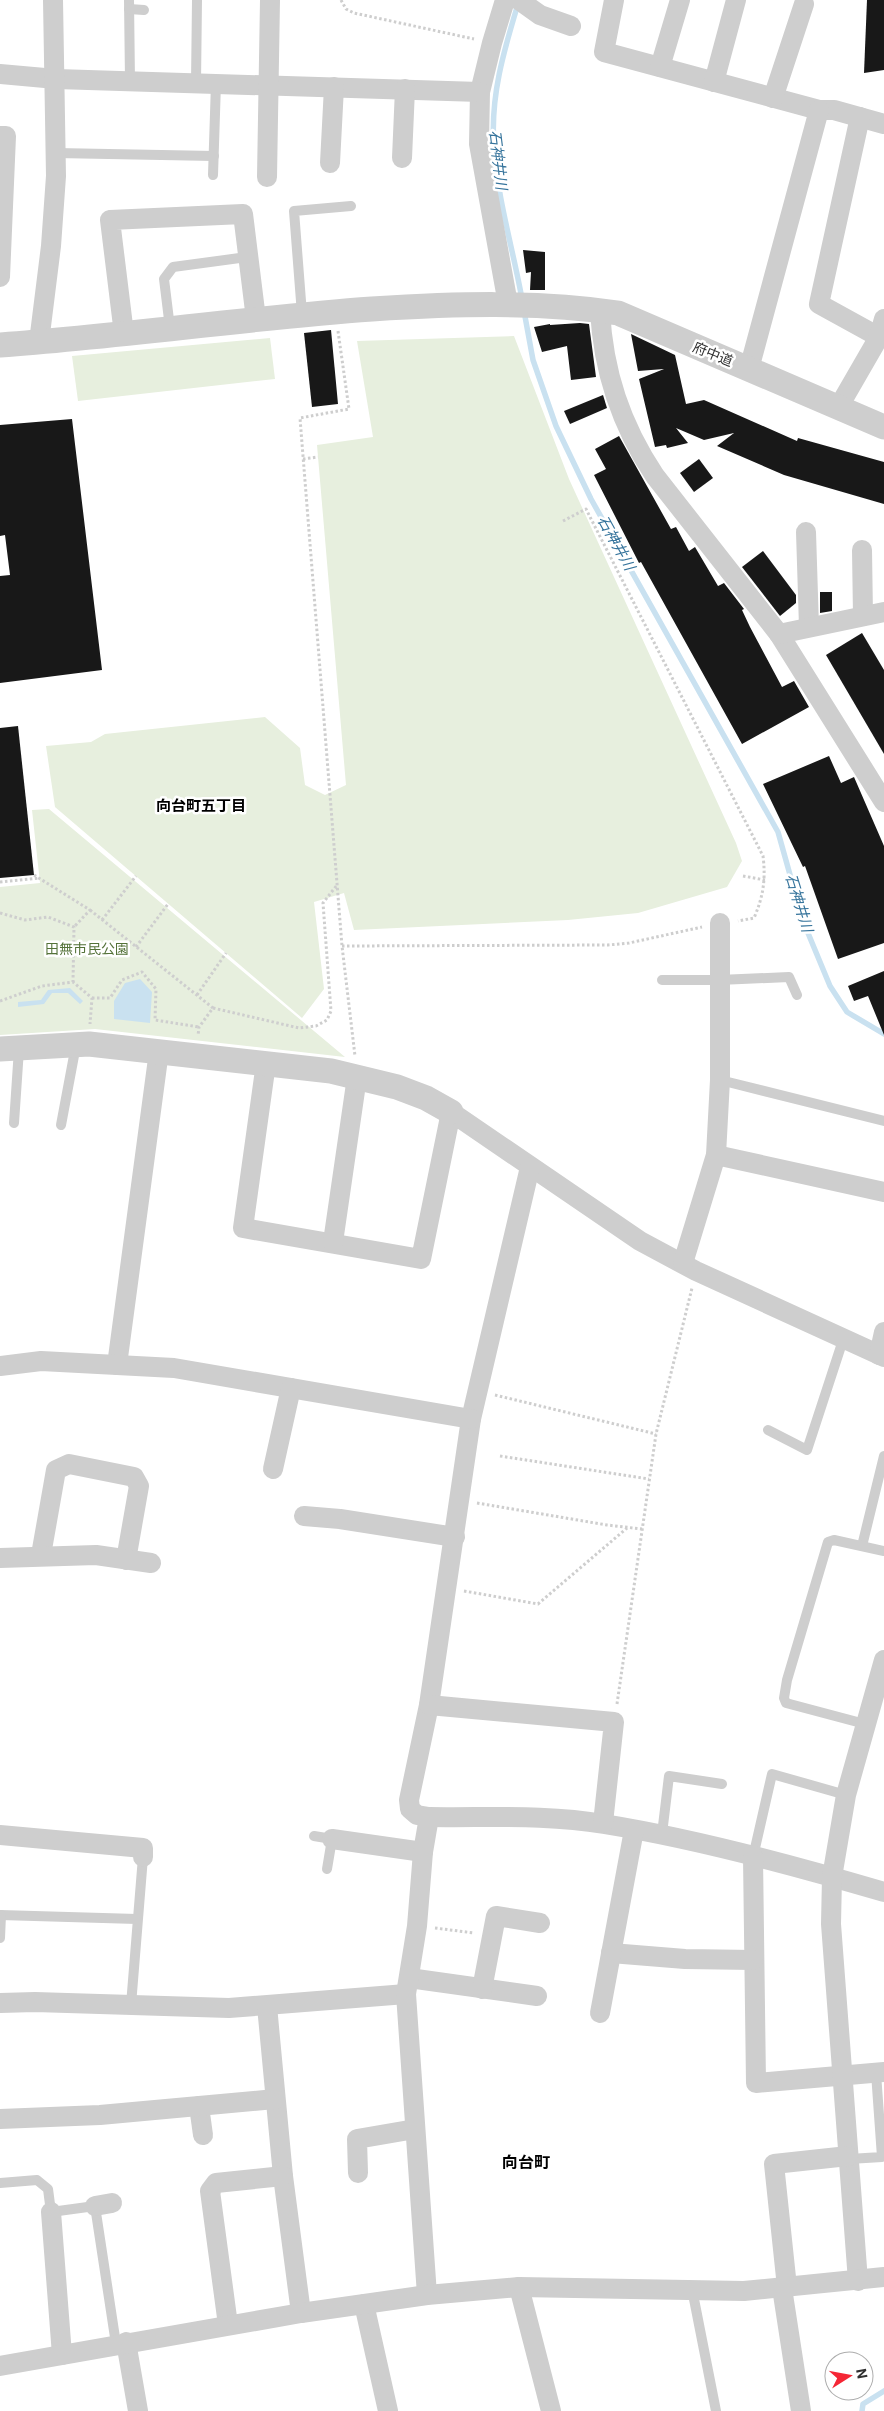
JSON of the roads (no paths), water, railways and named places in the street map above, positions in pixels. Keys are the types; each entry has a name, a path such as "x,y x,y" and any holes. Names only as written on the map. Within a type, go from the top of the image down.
{"street":[{"path":"39,342 51,246 56,153 53,0"},
{"path":"267,177 270,0"},
{"path":"505,0 480,92 479,144 510,304"},
{"path":"614,0 604,52 819,110 834,110 884,124"},
{"path":"660,67 680,0"},
{"path":"714,82 736,0"},
{"path":"524,3 540,15 571,26"},
{"path":"773,98 804,4"},
{"path":"0,74 56,79 480,92"},
{"path":"330,163 334,87"},
{"path":"402,158 405,89"},
{"path":"749,369 819,110"},
{"path":"838,408 881,328 819,304 860,117"},
{"path":"0,136 6,136 0,277"},
{"path":"124,334 110,220 243,214 256,320"},
{"name":"府中道","path":"0,345 170,330 302,315 444,304 537,305 600,310 618,313 884,426"},
{"path":"600,310 602,345 609,379 640,452 655,476 779,634 832,727 884,802"},
{"path":"806,532 810,628"},
{"path":"862,550 863,616"},
{"path":"779,634 884,612"},
{"path":"689,1267 716,1155 720,1080 720,923"},
{"path":"9,1048 83,1043 266,1063 358,1077 426,1098 451,1112 640,1241 689,1267 882,1356 884,1332"},
{"path":"117,1365 159,1052"},
{"path":"266,1063 243,1228 333,1242 421,1259 451,1112"},
{"path":"333,1242 358,1077"},
{"path":"716,1155 884,1192"},
{"path":"530,1167 471,1419 461,1500 429,1705 409,1800 410,1809 417,1815 429,1817 532,1816 603,1823 662,1834 884,1892"},
{"path":"0,1366 41,1361 174,1368 471,1419"},
{"path":"273,1469 291,1388"},
{"path":"42,1555 56,1470 69,1464 134,1476 139,1486 126,1560"},
{"path":"304,1516 340,1519 455,1537"},
{"path":"0,1558 42,1555 96,1555 151,1563"},
{"path":"858,2281 831,1924 832,1877 846,1795 884,1660"},
{"path":"429,1705 614,1722 603,1823"},
{"path":"427,2295 407,1986 417,1926 423,1852 429,1817"},
{"path":"600,2013 634,1830"},
{"path":"0,1835 143,1848 142,1857"},
{"path":"323,1838 423,1852"},
{"path":"753,1857 756,2083 880,2073"},
{"path":"482,1989 496,1916 540,1923"},
{"path":"611,1953 685,1959 753,1960"},
{"path":"0,2003 35,2002 229,2008 267,2006 407,1986 482,1989 537,1996"},
{"path":"267,2006 283,2176 301,2312"},
{"path":"0,2119 100,2114 275,2099"},
{"path":"199,2106 203,2135"},
{"path":"358,2173 357,2139 415,2129"},
{"path":"801,2411 784,2287 774,2164 848,2157"},
{"path":"228,2325 210,2191 216,2183 283,2176"},
{"path":"51,2212 62,2354"},
{"path":"0,2366 301,2312 427,2295 519,2287 744,2291 884,2278"},
{"path":"519,2287 551,2411"},
{"path":"364,2304 388,2411"},
{"path":"121,2343 138,2411"}],"lane":[{"path":"196,83 197,0"},
{"path":"130,81 129,5 144,10"},
{"path":"213,175 216,84"},
{"path":"56,153 214,156"},
{"path":"302,315 294,211 350,206"},
{"path":"170,330 164,279 173,266 247,257"},
{"path":"662,980 789,977 797,995"},
{"path":"61,1125 83,1043"},
{"path":"9,1048 14,1123"},
{"path":"720,1080 884,1120"},
{"path":"768,1430 807,1450 844,1337"},
{"path":"862,1546 884,1456"},
{"path":"865,1724 786,1703 784,1698 787,1680 828,1542 834,1540 884,1551"},
{"path":"753,1857 772,1774 846,1795"},
{"path":"662,1834 669,1776 722,1784"},
{"path":"323,1838 327,1869"},
{"path":"131,2005 142,1857"},
{"path":"0,1938 1,1915 137,1918"},
{"path":"848,2157 882,2157 880,2073"},
{"path":"0,2183 37,2180 48,2189 51,2212 104,2204 121,2343"},
{"path":"692,2289 716,2411"}],"water":[{"path":"140,979 152,992 150,1023 114,1019 114,1001 125,983"},
{"path":"70,988 83,1001 80,1004 68,993 52,993 44,1004 18,1007 18,1002 41,1000 48,990"}],"waterway":[{"name":"石神井川","path":"518,4 499,74 493,128 498,184 522,299"},
{"name":"石神井川","path":"524,311 533,360 556,426 591,499 778,832 803,921 830,986 847,1012 884,1034"},
{"name":"石神井川","path":"862,2411 863,2404 884,2391"}],"district":[{"name":"向台町五丁目","path":"201,806"},
{"name":"向台町","path":"526,2162"}],"park label":[{"name":"田無市民公園","path":"87,949"}]}
